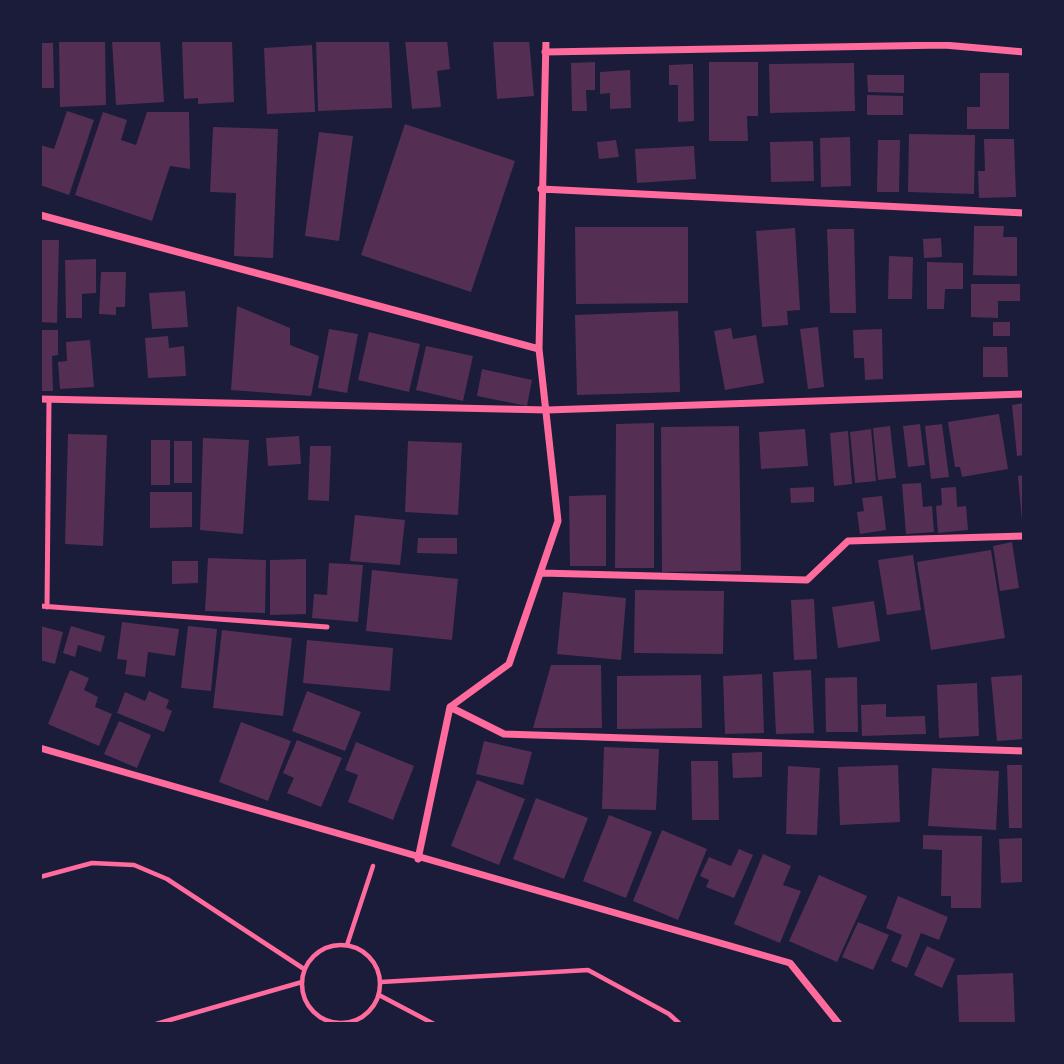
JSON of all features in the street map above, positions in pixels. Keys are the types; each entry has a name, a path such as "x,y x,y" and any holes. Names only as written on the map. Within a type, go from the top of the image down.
{"street":[{"path":"418,859 450,707 509,664 558,521 539,349 546,40"},
{"path":"545,52 944,45 1024,52"},
{"path":"541,189 1024,213"},
{"path":"40,215 539,349"},
{"path":"44,400 547,410 1024,394"},
{"path":"541,573 807,580 848,541 1024,536"},
{"path":"450,707 504,734 1024,751"},
{"path":"40,748 418,859 790,963 839,1024"}],"lane":[{"path":"44,400 43,607 327,627"}],"path":[{"path":"347,945 380,848"},
{"path":"40,877 92,863 134,864 167,879 304,969"},
{"path":"347,945 360,949 371,958 381,982 379,995 364,1016 341,1024 328,1023 308,1006 302,982 304,969 322,950 347,945"},
{"path":"381,982 588,970 669,1014 680,1024"},
{"path":"156,1024 302,982"},
{"path":"379,995 434,1024"}],"building":[{"path":"59,40 105,40 106,105 60,107"},
{"path":"112,40 160,40 164,102 116,105"},
{"path":"182,40 232,40 234,102 198,104 198,98 184,99"},
{"path":"316,40 389,40 392,108 318,111"},
{"path":"405,40 447,40 450,69 437,71 441,107 412,109"},
{"path":"493,40 529,40 534,96 497,99"},
{"path":"40,43 53,43 54,88 40,88"},
{"path":"312,45 315,112 267,114 264,48"},
{"path":"595,62 595,90 586,90 587,111 572,111 571,63"},
{"path":"709,62 758,62 758,116 747,116 748,141 709,141"},
{"path":"854,63 855,111 770,113 769,64"},
{"path":"693,64 694,121 678,122 678,85 669,85 669,65"},
{"path":"630,70 631,108 610,109 610,93 600,94 600,72"},
{"path":"980,73 1009,73 1009,129 967,129 967,107 980,107"},
{"path":"867,75 904,75 904,93 868,92"},
{"path":"867,95 903,96 903,115 867,115"},
{"path":"67,111 94,120 69,195 40,185 40,145 54,149"},
{"path":"103,112 127,120 121,140 136,145 147,112 189,112 190,169 170,166 152,221 75,195"},
{"path":"405,124 515,161 471,292 361,255"},
{"path":"213,127 278,129 273,258 234,256 236,193 210,192"},
{"path":"319,132 353,136 339,241 305,236"},
{"path":"909,134 975,135 974,194 908,192"},
{"path":"850,137 851,186 821,187 820,138"},
{"path":"984,139 1014,139 1016,197 979,198 978,171 985,171"},
{"path":"616,140 619,157 599,159 597,142"},
{"path":"878,140 900,140 899,192 877,192"},
{"path":"813,141 814,181 771,182 770,142"},
{"path":"694,146 696,179 637,183 635,149"},
{"path":"974,226 1004,226 1003,237 1017,237 1017,276 973,275"},
{"path":"575,227 688,227 688,303 576,304"},
{"path":"795,228 800,310 787,311 788,325 762,327 756,231"},
{"path":"827,229 854,229 856,313 830,313"},
{"path":"941,238 942,257 924,258 923,239"},
{"path":"40,240 59,240 57,323 40,322"},
{"path":"889,256 913,257 912,299 888,299"},
{"path":"96,259 96,293 82,294 82,318 66,318 65,260"},
{"path":"927,262 963,263 963,289 945,289 944,309 927,309"},
{"path":"101,272 126,272 125,307 116,307 116,315 99,314"},
{"path":"971,284 1020,284 1020,301 998,301 998,318 971,317"},
{"path":"185,291 188,327 152,329 149,293"},
{"path":"237,306 290,328 290,345 319,356 311,396 231,390"},
{"path":"678,311 680,392 577,395 575,315"},
{"path":"993,322 1010,322 1010,336 993,336"},
{"path":"818,327 824,387 808,389 800,329"},
{"path":"731,328 733,339 756,335 764,383 725,390 714,331"},
{"path":"329,329 358,334 347,393 318,388"},
{"path":"882,329 883,379 865,380 864,358 854,358 853,330"},
{"path":"40,330 58,330 58,355 52,356 53,391 40,391"},
{"path":"369,332 420,344 409,392 358,380"},
{"path":"168,336 169,348 184,346 186,376 148,378 145,338"},
{"path":"90,340 94,387 60,389 58,362 67,361 66,342"},
{"path":"426,346 473,356 463,401 416,390"},
{"path":"983,347 1007,347 1008,377 983,377"},
{"path":"482,369 532,380 527,406 477,396"},
{"path":"1024,403 1024,455 1017,456 1012,405"},
{"path":"999,414 1008,469 962,477 960,467 955,467 948,422"},
{"path":"654,423 654,568 615,568 616,424"},
{"path":"920,424 925,465 908,467 903,426"},
{"path":"942,424 949,477 931,479 925,426"},
{"path":"739,426 741,571 662,572 661,427"},
{"path":"890,426 896,478 878,480 873,428"},
{"path":"805,429 808,466 761,469 759,432"},
{"path":"871,429 876,481 855,483 850,432"},
{"path":"848,431 852,484 834,486 830,433"},
{"path":"68,434 107,435 103,546 65,544"},
{"path":"299,436 301,464 268,466 266,438"},
{"path":"203,438 249,440 243,534 200,530"},
{"path":"151,440 170,440 170,485 151,485"},
{"path":"174,441 192,441 192,483 174,483"},
{"path":"408,441 462,443 458,515 405,512"},
{"path":"310,446 331,446 329,501 308,500"},
{"path":"1024,475 1024,521 1022,521 1018,476"},
{"path":"921,483 923,507 932,506 934,532 906,534 902,484"},
{"path":"814,487 814,502 791,503 790,488"},
{"path":"956,487 957,507 966,506 968,530 938,533 936,506 942,505 941,488"},
{"path":"150,492 192,492 192,527 150,528"},
{"path":"606,495 606,566 570,566 569,496"},
{"path":"882,496 886,530 860,534 857,512 864,511 862,498"},
{"path":"355,515 405,520 400,565 350,561"},
{"path":"418,538 457,538 457,554 417,553"},
{"path":"1012,542 1019,588 1000,591 993,546"},
{"path":"991,550 1005,638 931,650 917,562"},
{"path":"913,555 921,610 887,615 878,560"},
{"path":"208,558 266,560 265,613 205,611"},
{"path":"306,559 306,614 270,615 270,560"},
{"path":"172,561 198,561 198,583 172,584"},
{"path":"329,563 363,565 358,622 312,618 314,594 327,595"},
{"path":"372,570 458,579 452,640 366,631"},
{"path":"635,590 724,591 723,654 634,653"},
{"path":"563,592 626,598 621,660 557,654"},
{"path":"814,599 817,659 794,660 791,600"},
{"path":"874,601 880,641 838,648 832,607"},
{"path":"122,622 179,629 175,656 148,652 145,677 125,674 127,660 117,659"},
{"path":"40,626 63,632 55,664 40,660"},
{"path":"71,626 105,636 101,652 78,645 75,657 63,653"},
{"path":"188,626 217,629 211,691 181,688"},
{"path":"222,630 292,638 283,716 213,708"},
{"path":"307,640 393,648 390,691 303,683"},
{"path":"551,665 601,665 602,728 533,728"},
{"path":"70,670 89,678 84,690 98,697 95,707 112,714 99,746 48,724"},
{"path":"811,670 814,733 776,734 773,672"},
{"path":"762,674 764,733 725,734 723,676"},
{"path":"701,675 702,728 617,729 617,676"},
{"path":"1024,675 1024,739 997,741 991,677"},
{"path":"857,677 858,732 826,732 825,678"},
{"path":"977,683 979,736 939,738 937,685"},
{"path":"149,691 169,700 166,708 172,711 164,732 117,713 125,692 145,701"},
{"path":"307,691 361,712 345,751 292,731"},
{"path":"886,704 886,717 925,716 926,734 862,736 861,705"},
{"path":"119,721 151,735 137,768 104,754"},
{"path":"241,722 291,741 268,801 219,782"},
{"path":"297,740 342,758 321,807 287,793 294,778 283,773"},
{"path":"484,741 532,752 523,785 476,774"},
{"path":"356,742 414,766 393,820 348,802 358,775 345,770"},
{"path":"604,747 659,749 656,810 602,809"},
{"path":"762,752 762,777 733,778 732,753"},
{"path":"691,761 718,761 719,820 692,820"},
{"path":"898,765 900,822 840,825 838,767"},
{"path":"1007,765 1024,765 1024,828 1009,828"},
{"path":"788,766 820,768 817,835 786,834"},
{"path":"932,768 999,771 996,830 928,826"},
{"path":"477,780 525,799 499,865 451,846"},
{"path":"536,798 588,818 564,879 513,859"},
{"path":"609,815 652,832 626,898 583,881"},
{"path":"662,830 707,849 678,920 633,901"},
{"path":"923,835 982,836 981,908 951,908 951,896 941,896 942,850 923,849"},
{"path":"1024,838 1024,882 1001,883 999,839"},
{"path":"739,849 753,855 734,898 706,887 709,880 700,876 709,857 731,866"},
{"path":"763,854 791,866 783,885 801,891 780,943 734,924"},
{"path":"819,875 867,896 837,962 789,941"},
{"path":"898,896 948,917 939,940 921,933 907,968 891,961 902,935 886,928"},
{"path":"858,922 889,935 873,970 842,957"},
{"path":"927,946 955,959 942,988 914,975"},
{"path":"1013,973 1015,1023 959,1024 957,975"}]}
